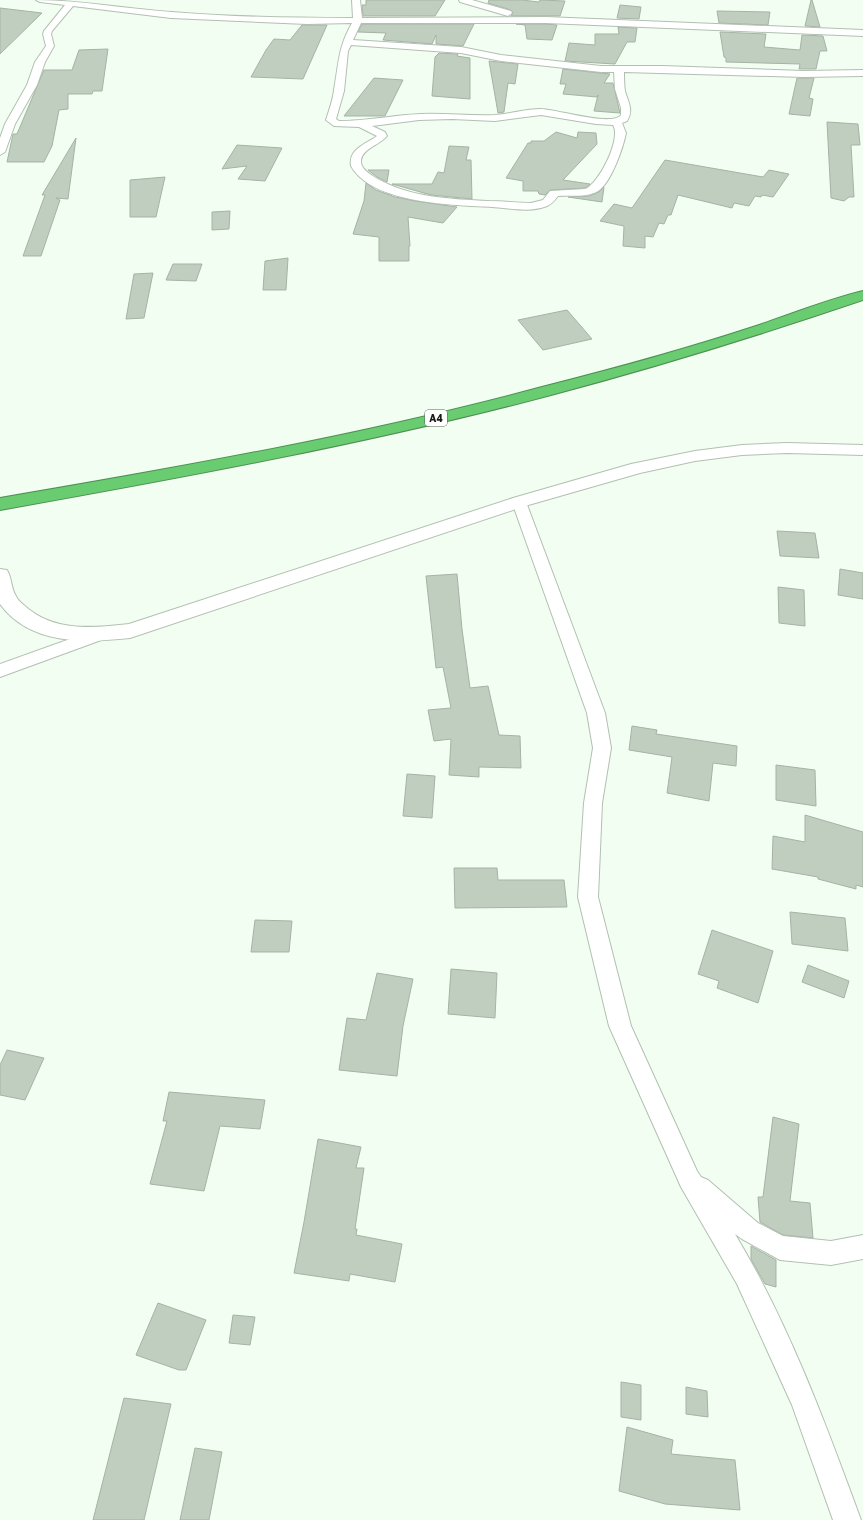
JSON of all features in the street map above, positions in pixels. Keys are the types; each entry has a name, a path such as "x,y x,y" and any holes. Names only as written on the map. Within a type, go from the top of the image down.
{"highway":[{"name":"A4","path":"0,504 172,474 404,425 495,404 588,380 744,334 863,295"}],"main road":[{"path":"0,575 6,599 22,616 41,627 67,633 98,635 130,631 519,502 637,468 695,456 742,450 787,448 863,450"}],"street":[{"path":"40,0 171,15 307,21 528,19 863,33"},
{"path":"356,0 358,21 344,51 339,91 331,120 337,124 361,124 418,117 452,116 495,118 541,112 576,118 616,122 624,119 627,115 620,89 619,69"},
{"path":"464,0 528,19"},
{"path":"0,152 10,124 32,85 40,62 50,46 47,34 48,31 70,4"},
{"path":"348,42 461,50 501,58 619,69 804,74 863,73"},
{"path":"361,124 382,136 358,154 356,161 357,168 363,174 394,192 439,202 524,206 543,204 549,200 554,193 589,191 596,188 612,158 621,134 620,128 616,122"},
{"path":"519,502 596,713 602,748 593,803 588,897 620,1026 689,1178 746,1275 804,1401 847,1520"},
{"path":"0,670 98,635"},
{"path":"689,1178 750,1231 780,1248 831,1253 863,1248"}],"building":[{"path":"366,0 445,0 435,16 363,16 362,5 366,5"},
{"path":"489,0 522,0 539,2 540,0 565,1 560,16 511,16 513,13 511,10 488,3"},
{"path":"812,0 820,27 805,26"},
{"path":"620,5 641,7 639,19 617,18"},
{"path":"0,8 42,13 0,54"},
{"path":"717,11 770,12 768,25 719,23"},
{"path":"362,24 474,24 463,46 436,44 436,35 432,44 383,40 386,33 358,32"},
{"path":"516,24 557,25 552,40 527,39 525,25"},
{"path":"302,25 327,25 303,79 251,77 274,39 290,40"},
{"path":"618,27 637,28 635,42 627,42 615,64 565,61 569,43 595,45 595,34 619,34"},
{"path":"720,32 766,34 764,47 800,50 802,35 823,36 827,51 820,51 816,69 799,69 800,64 726,62"},
{"path":"108,49 102,91 93,91 92,94 68,94 68,109 59,110 52,146 44,162 7,162 13,134 17,134 44,70 72,70 79,50"},
{"path":"439,53 458,54 457,56 470,58 470,99 432,96 435,57"},
{"path":"489,61 518,64 515,84 508,83 504,112 498,113"},
{"path":"563,69 610,74 604,83 613,83 620,113 594,111 598,95 597,97 563,94 566,84 560,84"},
{"path":"374,78 403,80 385,116 344,116"},
{"path":"797,78 814,78 809,98 813,99 810,116 789,114"},
{"path":"827,122 858,124 860,145 851,145 854,197 849,197 844,201 831,198"},
{"path":"556,132 577,138 578,132 596,133 597,144 563,180 590,184 585,188 550,190 545,195 539,194 538,191 523,191 523,181 506,178 528,143 531,143 531,141 544,141"},
{"path":"76,138 68,199 56,198 60,200 41,256 23,256 45,195 42,195"},
{"path":"237,145 282,148 265,181 238,179 247,166 222,169"},
{"path":"449,146 469,147 466,160 471,160 472,199 431,195 392,184 432,184 438,172 444,173"},
{"path":"665,160 763,177 769,170 789,174 773,197 762,195 761,197 755,196 749,206 734,203 732,208 678,195 671,215 668,215 664,224 659,223 653,237 645,236 645,248 623,246 624,226 600,221 614,204 632,208"},
{"path":"368,170 389,170 387,182 377,177"},
{"path":"165,177 156,217 130,217 130,180"},
{"path":"366,183 376,190 395,197 457,207 443,223 408,217 410,246 409,261 379,261 379,237 353,234 364,201"},
{"path":"604,187 602,202 568,197 589,196 599,192"},
{"path":"230,211 229,229 212,230 212,212"},
{"path":"288,258 286,290 263,290 265,261"},
{"path":"173,264 202,264 196,281 166,280"},
{"path":"153,273 144,318 126,319 134,274"},
{"path":"567,310 592,339 543,350 518,320"},
{"path":"777,531 815,533 819,558 780,556"},
{"path":"840,569 863,573 863,599 838,595"},
{"path":"457,574 462,629 470,688 488,686 499,735 520,736 521,768 479,767 479,777 449,775 451,739 434,741 428,710 451,708 443,667 436,668 426,576"},
{"path":"778,587 804,590 805,626 779,623"},
{"path":"632,726 657,730 656,734 737,746 736,766 713,763 709,801 667,793 672,757 629,750"},
{"path":"776,765 815,770 816,806 776,800"},
{"path":"407,774 435,776 432,818 403,816"},
{"path":"805,815 863,832 863,887 856,885 856,889 818,879 818,877 772,869 773,836 805,842"},
{"path":"454,868 497,868 498,880 564,880 567,907 455,908"},
{"path":"790,912 845,918 848,951 792,944"},
{"path":"255,920 292,921 289,952 251,952"},
{"path":"712,930 773,951 758,1003 717,988 719,981 698,974"},
{"path":"808,965 849,981 844,998 802,982"},
{"path":"451,969 497,973 495,1018 448,1014"},
{"path":"377,973 413,979 403,1026 397,1076 339,1070 347,1018 366,1020"},
{"path":"7,1050 44,1058 25,1100 0,1095 0,1065"},
{"path":"169,1092 265,1100 260,1129 220,1126 204,1191 150,1184 167,1121 163,1121"},
{"path":"773,1117 799,1124 790,1201 810,1203 813,1238 783,1235 760,1222 758,1197 763,1197"},
{"path":"318,1139 361,1147 356,1168 364,1168 355,1229 357,1229 356,1235 402,1244 395,1282 350,1274 349,1281 294,1273"},
{"path":"751,1246 776,1260 776,1287 765,1284 751,1259"},
{"path":"158,1303 206,1320 186,1370 179,1370 136,1355"},
{"path":"233,1315 255,1317 250,1345 229,1343"},
{"path":"621,1382 641,1385 641,1420 621,1417"},
{"path":"686,1387 707,1391 708,1417 686,1414"},
{"path":"124,1398 171,1404 144,1520 93,1520"},
{"path":"627,1427 673,1440 671,1454 735,1460 740,1510 665,1504 619,1491"},
{"path":"195,1448 222,1452 209,1520 180,1520"}]}
